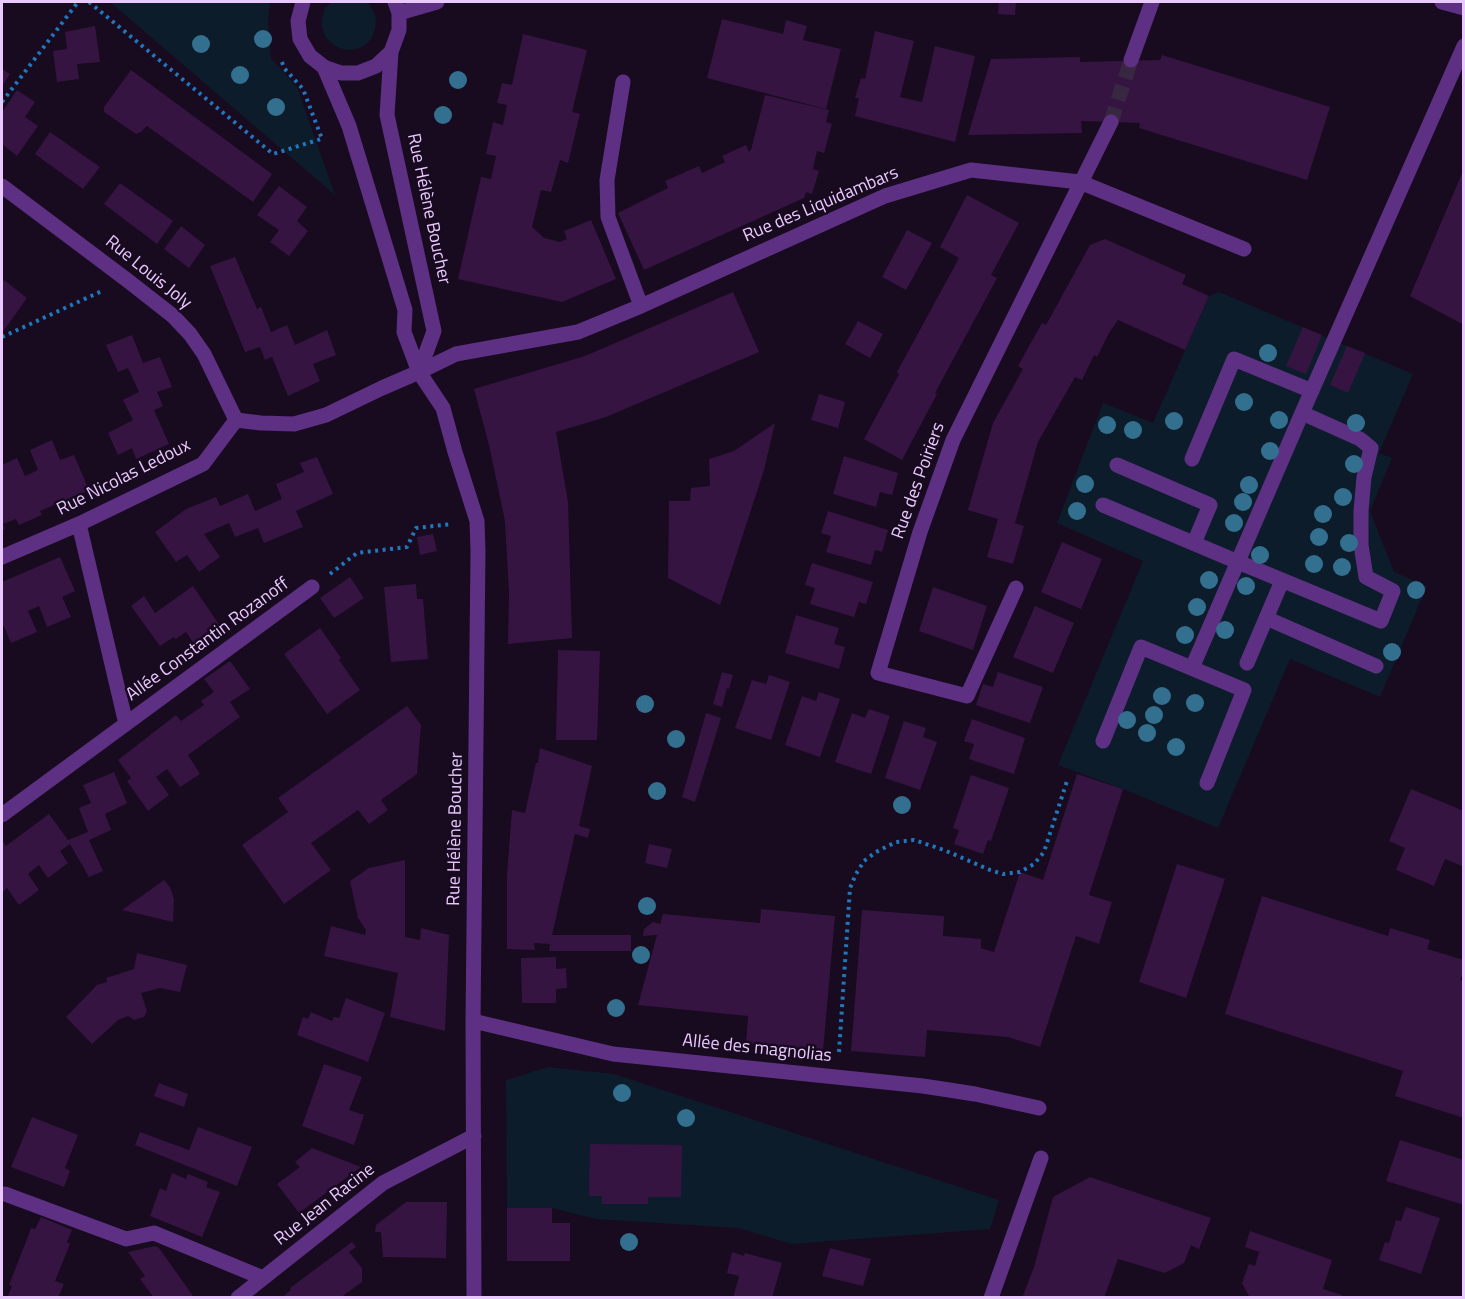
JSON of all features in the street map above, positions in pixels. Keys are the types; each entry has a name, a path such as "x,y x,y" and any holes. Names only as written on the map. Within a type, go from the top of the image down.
{"street":[{"path":"303,2 298,21 300,39 310,56 324,67 341,73 358,73 376,66 391,52"},
{"path":"397,7 437,2"},
{"path":"1131,60 1152,2"},
{"path":"1442,2 1464,8"},
{"name":"Rue Hélène Boucher","path":"397,7 399,30 391,52 387,116 434,331 419,372"},
{"path":"1192,668 1464,46"},
{"name":"Rue Hélène Boucher","path":"324,67 349,126 405,310 404,332 419,372 443,408 477,521 473,1021 474,1298"},
{"path":"623,82 607,180 608,216 641,306"},
{"name":"Rue des Poiriers","path":"1016,588 967,696 878,673 920,532 952,440 1111,122"},
{"name":"Rue des Liquidambars","path":"419,372 456,354 578,332 885,196 971,170 1080,182 1244,249"},
{"name":"Rue Louis Joly","path":"2,186 173,316 204,354 236,420"},
{"path":"1192,459 1234,359 1312,391"},
{"path":"236,420 294,424 326,415 419,372"},
{"path":"1103,505 1381,621 1393,591 1366,577 1361,545 1364,477 1371,448 1360,439 1302,413"},
{"name":"Rue Nicolas Ledoux","path":"2,556 79,524 203,464 236,420"},
{"path":"1117,465 1210,505 1194,543"},
{"name":"Allée Constantin Rozanoff","path":"79,524 126,723"},
{"path":"1247,663 1282,580"},
{"name":"Allée Constantin Rozanoff","path":"2,815 312,587"},
{"path":"1266,618 1376,666"},
{"path":"1102,741 1141,647 1244,690 1207,783"},
{"name":"Allée des magnolias","path":"473,1021 613,1054 838,1076 954,1091 1039,1108"},
{"name":"Rue Jean Racine","path":"238,1298 383,1183 474,1136"},
{"path":"991,1298 1041,1158"},
{"path":"5,1194 126,1239 154,1233 263,1278"}],"path":[{"path":"2,102 78,2"},
{"path":"89,2 273,154 321,139"},
{"path":"2,337 127,280"},
{"path":"312,587 357,553 407,547 416,528 477,521"},
{"path":"838,1076 850,888 864,861 896,842 914,840 1003,874 1020,872 1034,864 1044,852 1067,781"}],"shaded area":[{"path":"110,2 270,2 268,20 271,58 297,87 335,195"},
{"path":"332,2 369,4 376,20 372,38 365,45 357,49 339,48 325,36 322,19 324,10"},
{"path":"1219,292 1413,374 1379,453 1392,458 1370,511 1394,572 1427,586 1380,697 1290,659 1218,828 1058,765 1143,561 1057,523 1103,403 1153,423 1209,296"},
{"path":"548,1067 614,1074 999,1200 990,1229 792,1244 738,1228 596,1219 552,1208 507,1208 506,1080"}],"building":[{"path":"999,2 1016,2 1015,15 998,14"},
{"path":"722,19 783,34 786,20 807,26 803,40 841,49 826,109 707,78"},
{"path":"95,26 100,62 77,64 79,79 57,82 53,51 67,49 65,32"},
{"path":"875,31 914,41 900,97 922,102 935,46 975,56 955,142 855,116 859,98 855,98 861,78 865,79"},
{"path":"523,34 587,50 572,112 580,114 568,163 560,160 551,192 541,190 532,227 544,238 560,242 567,239 564,231 591,220 616,279 562,302 458,279 481,177 491,179 496,156 486,154 493,122 503,125 507,105 497,103 502,83 512,85"},
{"path":"1162,55 1330,107 1307,180 1139,128 1140,123 1081,121 1082,133 968,135 991,59 1080,57 1080,62 1160,60"},
{"path":"2,69 10,74 2,86"},
{"path":"131,70 272,174 253,202 147,126 136,134 104,112 104,107"},
{"path":"17,90 35,102 25,117 38,126 17,156 2,144 2,112"},
{"path":"765,95 829,110 826,122 832,124 824,153 817,151 813,169 819,171 812,194 806,192 804,198 644,270 618,213 668,188 665,181 699,166 702,173 725,162 722,156 746,145 749,152"},
{"path":"50,132 100,167 83,189 35,154"},
{"path":"1464,171 1464,325 1410,296"},
{"path":"120,183 173,221 157,244 104,204"},
{"path":"279,186 307,207 297,221 308,231 289,256 270,242 279,230 257,215"},
{"path":"967,195 1019,223 991,275 997,278 902,460 864,439 899,374 897,372 959,258 940,247"},
{"path":"181,226 205,245 189,268 164,249"},
{"path":"907,230 932,243 906,290 882,277"},
{"path":"1105,239 1186,275 1182,284 1209,296 1185,350 1118,320 1097,357 1094,355 1082,380 1075,377 1038,442 1015,523 1024,526 1013,564 987,557 998,519 968,510 993,423 1023,369 1018,366 1042,323 1046,325 1090,245"},
{"path":"235,257 257,309 261,307 271,332 287,325 295,345 327,330 336,355 313,364 320,381 288,396 272,357 265,360 260,347 245,352 210,266"},
{"path":"4,280 27,298 2,333 2,285"},
{"path":"733,292 759,352 606,417 556,432 568,502 572,638 508,644 509,593 505,521 474,389 585,356"},
{"path":"858,321 883,334 870,358 845,344"},
{"path":"1303,327 1322,335 1306,374 1286,366"},
{"path":"132,335 143,363 160,357 172,387 157,392 163,406 154,410 169,444 136,459 132,448 118,455 108,433 133,420 123,400 139,392 128,368 118,372 106,345"},
{"path":"1347,346 1365,353 1348,393 1330,385"},
{"path":"819,394 845,402 838,428 811,420"},
{"path":"775,423 764,470 720,605 668,578 669,501 690,501 691,488 710,486 709,459 734,451"},
{"path":"52,440 60,460 74,455 89,490 40,511 42,515 19,525 16,519 3,524 5,529 2,531 2,465 17,458 25,476 38,470 30,450"},
{"path":"844,456 898,473 892,495 880,492 876,507 833,494"},
{"path":"317,457 333,494 296,511 303,527 264,543 258,528 235,537 229,523 204,534 220,557 199,572 187,555 176,562 155,532 186,509 216,497 220,506 248,494 255,511 282,499 276,484 304,472 300,463"},
{"path":"828,511 888,530 882,552 875,550 871,565 826,552 831,536 821,533"},
{"path":"433,534 437,551 420,555 417,537"},
{"path":"1062,542 1102,559 1081,609 1041,592"},
{"path":"60,557 75,591 62,597 71,617 47,627 39,606 28,611 37,632 11,643 2,622 2,582"},
{"path":"812,563 873,582 866,604 859,602 854,617 810,604 815,588 805,585"},
{"path":"350,577 364,598 334,618 320,598"},
{"path":"416,584 417,599 423,599 428,659 391,662 384,587"},
{"path":"193,586 222,629 196,647 186,632 160,646 131,606 144,596 155,613"},
{"path":"933,587 987,606 973,650 919,631"},
{"path":"1035,606 1074,623 1053,673 1013,657"},
{"path":"796,615 839,628 834,644 845,647 839,669 785,653"},
{"path":"320,628 360,690 327,714 284,654"},
{"path":"558,650 600,651 597,740 556,740"},
{"path":"230,661 250,689 230,702 240,717 188,755 200,774 180,787 167,769 156,777 169,795 148,811 127,781 131,778 118,760 176,715 181,721 204,705 201,701 214,692 204,679"},
{"path":"722,672 733,675 722,707 713,704"},
{"path":"998,672 1043,687 1030,723 976,705 983,684 993,687"},
{"path":"769,675 790,682 771,740 735,728 752,680 766,684"},
{"path":"819,692 840,699 820,757 785,745 802,696 816,701"},
{"path":"407,706 421,725 417,774 381,800 388,810 369,824 358,810 311,843 331,870 284,904 242,845 288,812 278,798"},
{"path":"869,709 890,716 871,774 835,762 852,713 865,718"},
{"path":"706,713 721,718 695,802 682,797"},
{"path":"972,719 1025,738 1014,774 969,759 974,744 964,741"},
{"path":"904,721 926,728 923,737 937,742 920,790 885,778"},
{"path":"540,748 592,766 579,826 590,829 588,838 575,834 552,935 631,935 631,951 549,951 550,944 534,943 535,950 507,949 507,875 512,810 525,813"},
{"path":"114,772 127,803 105,814 111,830 89,840 103,871 89,877 70,844 60,851 68,863 48,878 39,865 28,874 39,890 19,905 7,888 2,893 2,843 6,846 49,814 68,840 88,832 79,808 91,803 83,785"},
{"path":"1077,774 1123,789 1089,895 1112,902 1099,944 1076,936 1040,1047 1008,1037 927,1030 925,1057 851,1051 862,910 944,916 943,936 981,939 981,948 994,952 1020,872 1043,880"},
{"path":"971,775 1009,788 991,841 988,840 983,854 954,844 959,830 953,828"},
{"path":"1411,789 1464,811 1464,862 1462,866 1445,859 1434,886 1396,870 1405,848 1389,841"},
{"path":"649,844 672,849 667,868 645,863"},
{"path":"405,860 405,937 420,940 421,928 449,935 445,1031 390,1017 398,973 324,956 331,926 365,935 366,930 358,918 350,881 369,868"},
{"path":"1177,864 1225,879 1186,998 1139,982"},
{"path":"164,880 170,887 174,899 173,922 122,910"},
{"path":"1262,896 1388,936 1390,928 1430,940 1427,949 1464,960 1464,970 1460,980 1464,981 1464,1118 1395,1096 1403,1071 1225,1014"},
{"path":"761,909 835,916 823,1051 746,1043 748,1016 638,1005 657,935 643,936 644,929 653,922 660,924 663,914 760,923"},
{"path":"137,953 187,965 180,992 160,988 141,993 147,1011 144,1017 134,1020 128,1016 118,1020 92,1044 66,1017 97,985 107,982 106,978 134,969"},
{"path":"556,957 556,969 566,968 567,988 556,989 556,1003 522,1003 521,958"},
{"path":"346,998 385,1013 368,1062 297,1035 303,1017 308,1019 311,1012 332,1021 334,1017 339,1018"},
{"path":"324,1064 362,1077 349,1110 364,1115 354,1145 302,1126"},
{"path":"159,1083 188,1094 184,1107 154,1096"},
{"path":"32,1117 78,1135 65,1168 70,1171 64,1187 11,1167"},
{"path":"198,1127 252,1147 237,1186 135,1145 140,1132 189,1150"},
{"path":"1400,1140 1464,1160 1464,1205 1386,1181"},
{"path":"590,1144 682,1145 681,1197 648,1197 648,1204 602,1204 602,1196 589,1196"},
{"path":"312,1148 361,1167 299,1213 277,1184 300,1167 295,1162"},
{"path":"172,1173 186,1179 188,1174 208,1182 206,1187 220,1192 202,1237 150,1216 160,1188 166,1191"},
{"path":"1090,1177 1211,1218 1199,1249 1191,1245 1184,1263 1165,1273 1118,1259 1104,1298 1022,1298 1034,1267 1053,1197"},
{"path":"406,1202 447,1202 446,1258 383,1257 381,1232 375,1232 376,1225"},
{"path":"1406,1207 1440,1218 1421,1274 1379,1260 1385,1242 1389,1243 1396,1220 1401,1221"},
{"path":"507,1208 552,1208 552,1223 570,1223 570,1261 507,1261"},
{"path":"41,1217 72,1230 67,1242 70,1244 55,1281 64,1284 58,1298 7,1298 12,1286 9,1285 31,1228 35,1229"},
{"path":"1250,1231 1332,1260 1323,1289 1342,1295 1341,1298 1250,1298 1242,1283 1249,1264 1255,1266 1259,1252 1245,1247"},
{"path":"352,1242 356,1247 349,1252 362,1268 362,1282 340,1298 281,1298 291,1290 290,1288"},
{"path":"155,1246 159,1248 193,1296 191,1298 154,1298 140,1279 145,1276 128,1252"},
{"path":"830,1248 871,1259 863,1286 822,1276"},
{"path":"732,1252 744,1256 745,1253 782,1263 772,1298 733,1298 739,1276 727,1273"}],"tunnel":[{"path":"1111,122 1131,60"}]}
